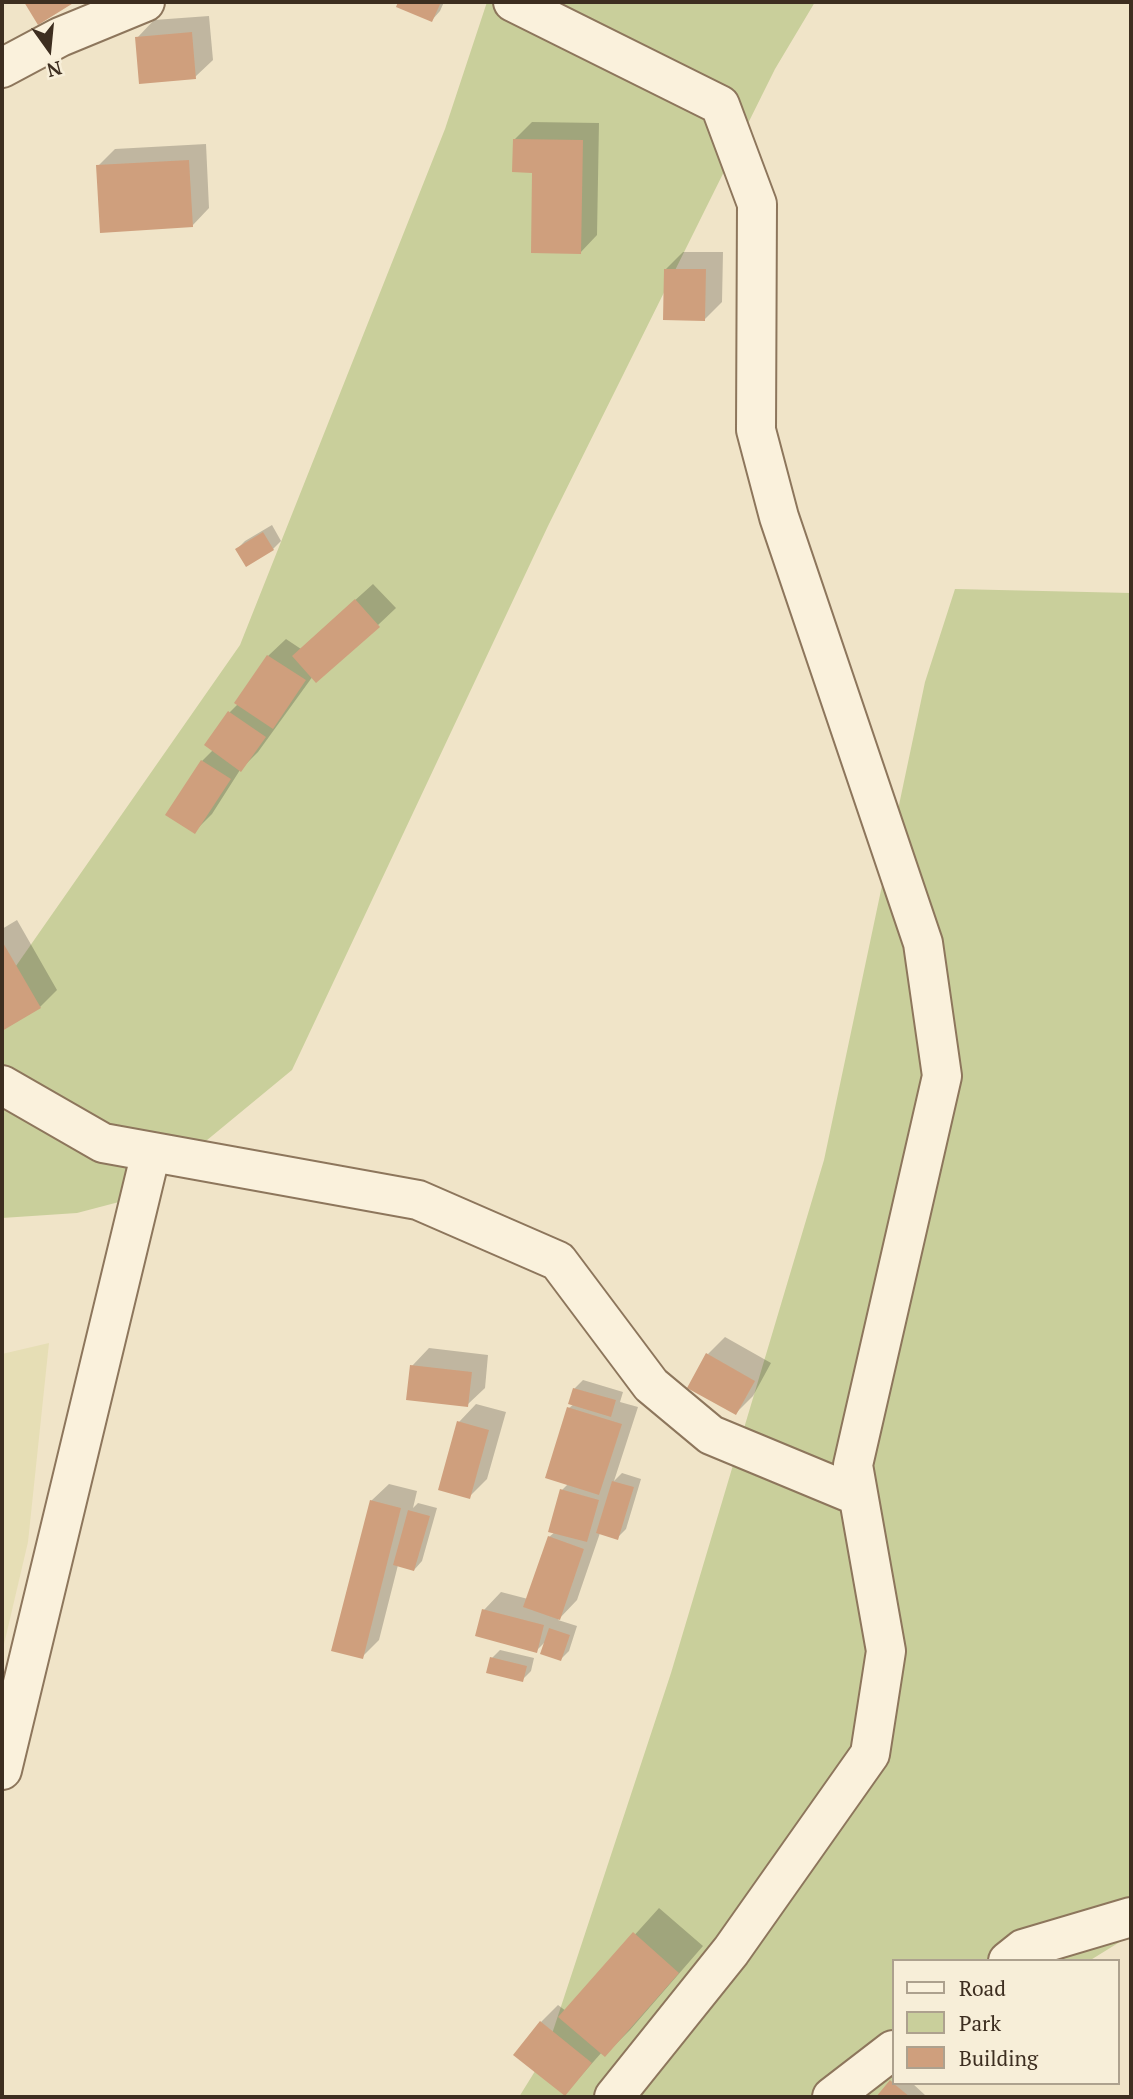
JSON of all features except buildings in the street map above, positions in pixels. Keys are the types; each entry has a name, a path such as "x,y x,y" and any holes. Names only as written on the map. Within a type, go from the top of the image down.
{"street":[{"path":"2,68 60,37 145,2"},
{"path":"515,2 720,105 757,204 755,430 779,517 923,943 942,1076 852,1465 886,1651 870,1754 732,1951 614,2097"},
{"path":"2,1085 103,1143 418,1200 558,1261 651,1385 711,1435 858,1496"},
{"path":"2,1769 151,1152"},
{"path":"1010,1959 1023,1949 1131,1917"},
{"path":"832,2097 892,2051"}],"shaded area":[{"path":"49,1343 28,1542 2,1653 2,1354"}],"green space":[{"path":"487,2 815,2 775,69 548,526 292,1070 138,1197 77,1213 2,1218 2,986 240,645 445,129"},
{"path":"955,589 1131,593 1131,1935 1092,1959 892,1959 894,2085 879,2097 519,2097 545,2055 671,1673 824,1160 925,682"}]}
